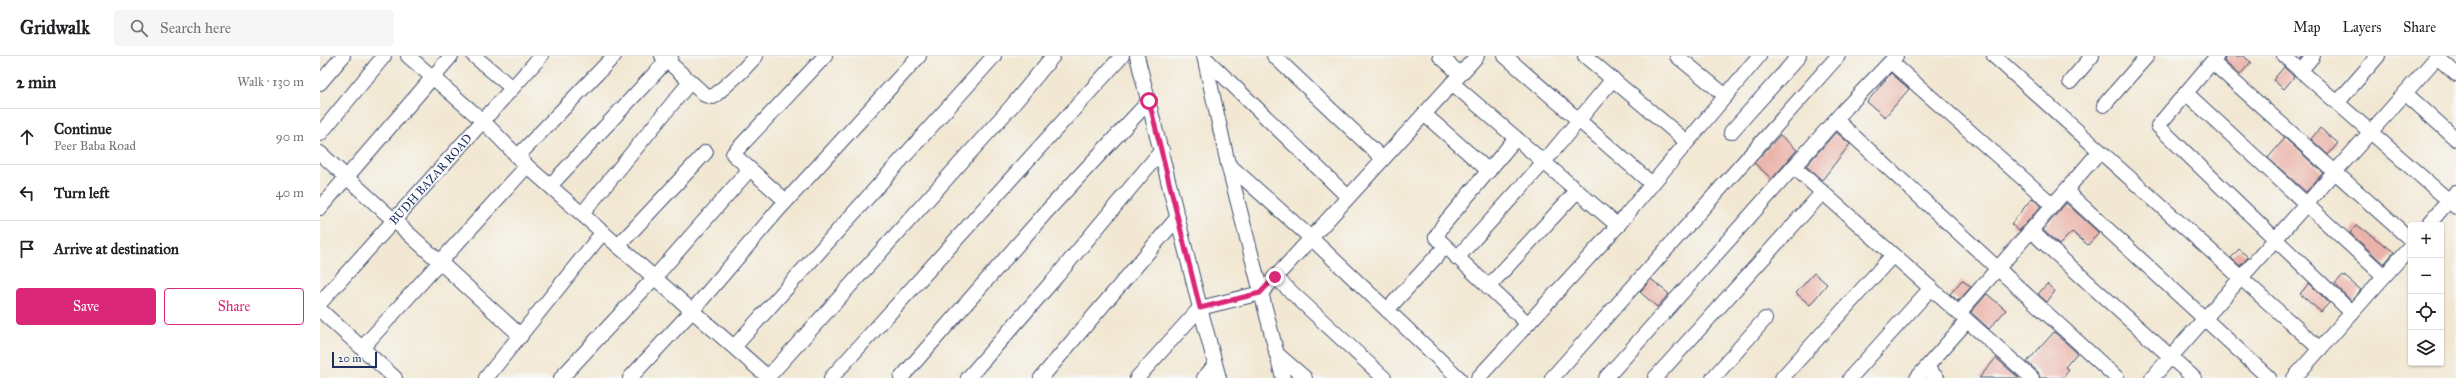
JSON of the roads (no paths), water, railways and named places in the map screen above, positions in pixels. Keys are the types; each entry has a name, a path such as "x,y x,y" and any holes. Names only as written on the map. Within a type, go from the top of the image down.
{"street":[{"path":"320,83 343,56"},
{"path":"320,134 384,56"},
{"path":"408,56 483,121 522,161 550,186 734,347 762,376 1011,107 1054,56"},
{"path":"320,208 451,56"},
{"path":"474,56 512,88"},
{"name":"BUDH BAZAR ROAD","path":"320,303 541,56"},
{"path":"362,348 441,262 522,161 614,56"},
{"path":"550,186 666,57 690,82 706,95 713,97 756,56"},
{"path":"786,201 733,154 825,56"},
{"path":"630,378 692,311 786,201 918,56"},
{"path":"734,347 994,56"},
{"path":"831,378 1122,56"},
{"path":"1137,56 1217,372 1204,378"},
{"path":"1274,56 1383,159"},
{"path":"1440,56 1456,79 1516,138 1618,226"},
{"path":"1137,378 1200,308 1260,293 1477,56"},
{"path":"1505,56 1652,184"},
{"path":"1585,56 1687,142"},
{"path":"1677,56 1726,96"},
{"path":"1478,378 1618,226 1759,56"},
{"path":"1731,132 1799,56"},
{"path":"1552,378 1838,56"},
{"path":"1994,56 2320,349"},
{"path":"2070,82 2092,56"},
{"path":"2104,106 2147,56"},
{"path":"2284,56 2371,132 2453,200 2431,222"},
{"path":"2300,71 2313,56"},
{"path":"2338,102 2378,56"},
{"path":"1204,57 1348,197"},
{"path":"1204,57 1228,164 1283,378"},
{"path":"2152,378 2405,93 2439,57 2456,74"},
{"path":"1606,378 1794,166 1893,59 2053,205"},
{"path":"2352,313 2158,126 2214,59 2334,173 2408,237"},
{"path":"1457,258 1544,162 1613,79"},
{"path":"582,214 690,82"},
{"path":"2186,93 2384,276"},
{"path":"2405,93 2456,139"},
{"path":"901,378 1047,212 1149,101"},
{"path":"1424,114 1489,171"},
{"path":"1836,120 2116,378"},
{"path":"1516,138 1437,233 1438,241 1528,324"},
{"path":"968,378 1057,276 1162,150"},
{"path":"1937,378 1922,373 1998,269 2100,151"},
{"path":"618,246 706,152"},
{"path":"320,153 521,336"},
{"path":"1228,164 1311,238 1459,378"},
{"path":"1794,166 2032,378"},
{"path":"561,378 654,278 750,169"},
{"path":"1488,287 1577,191"},
{"path":"1655,378 1823,192"},
{"path":"2066,192 2269,378"},
{"path":"1041,378 1178,217"},
{"path":"2030,231 2194,378"},
{"path":"486,378 603,232"},
{"path":"1387,310 1445,247"},
{"path":"2294,378 2408,249"},
{"path":"1782,378 1893,255"},
{"path":"1275,277 1384,378"},
{"path":"1850,378 1931,288"},
{"path":"320,310 395,378"},
{"path":"1713,378 1765,319"},
{"path":"1276,353 1305,378"}]}
